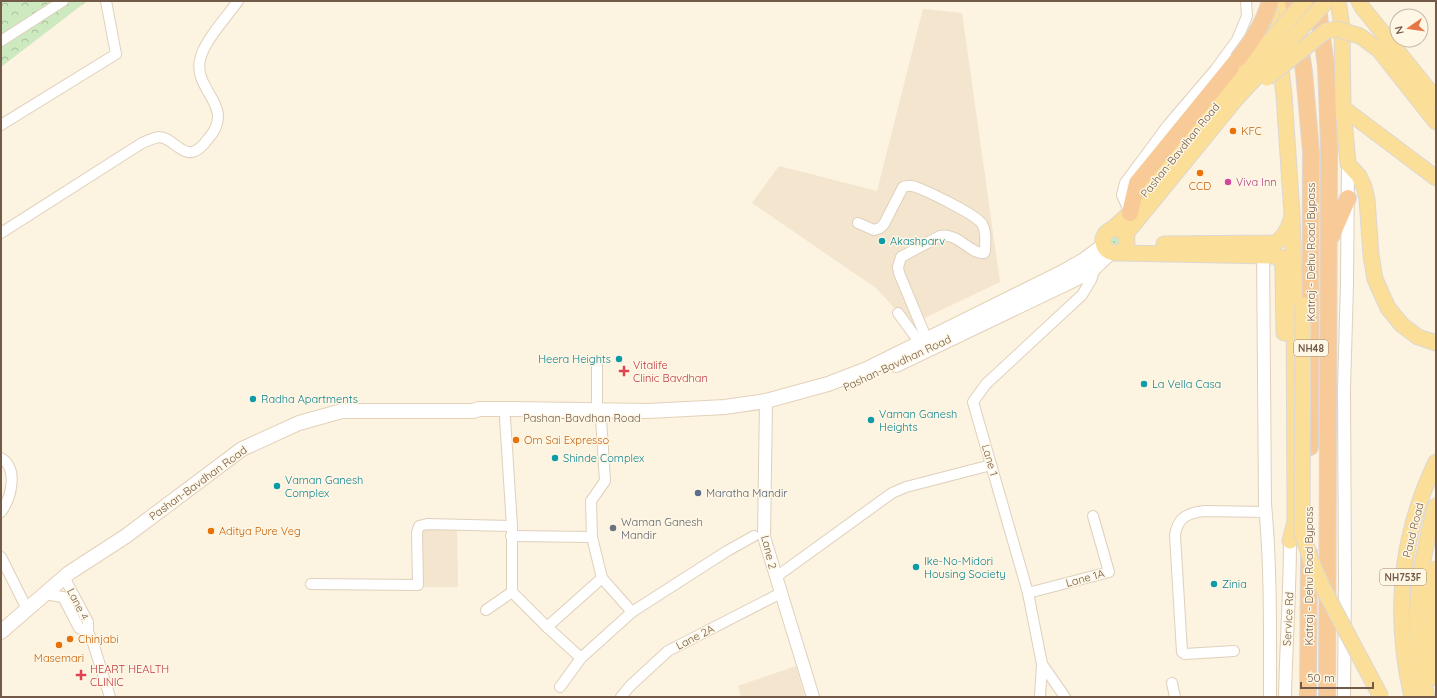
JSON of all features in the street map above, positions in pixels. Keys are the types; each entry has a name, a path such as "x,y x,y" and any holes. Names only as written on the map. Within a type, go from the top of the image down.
{"highway":[{"path":"1130,213 1137,183 1252,70 1256,35 1262,24 1270,1"},
{"name":"Katraj - Dehu Road Bypass","path":"1293,1 1304,72 1311,152 1308,697"},
{"name":"Katraj - Dehu Road Bypass","path":"1317,1 1326,66 1329,147 1327,697"},
{"path":"1303,305 1302,167 1298,93 1304,72"},
{"path":"1328,242 1348,198"}],"main road":[{"path":"1270,1 1284,95 1292,214 1295,522 1290,542"},
{"path":"1284,1 1295,42 1301,52"},
{"path":"1252,70 1305,1"},
{"path":"1252,70 1326,1"},
{"path":"1338,1 1342,27 1343,108 1348,164 1359,176 1364,187 1368,215 1372,268 1383,299 1395,318 1418,337 1436,343"},
{"path":"1360,4 1436,99"},
{"path":"1252,70 1326,31 1337,29 1360,36 1379,50 1436,122"},
{"name":"Pashan-Bavdhan Road","path":"1,632 64,577 126,536 242,449 299,423 342,410 473,411 487,409 685,418 806,400 831,393 866,379 1066,284 1094,268 1117,246 1236,99 1252,70"},
{"path":"1343,108 1436,178"},
{"path":"1130,213 1106,233 1104,238 1117,246 1263,250 1280,257 1282,261 1286,522 1290,542"},
{"path":"1263,250 1280,240 1287,232 1292,214"},
{"name":"Pashan-Bavdhan Road","path":"766,405 867,369 1061,273 1084,260 1117,246"},
{"path":"1303,305 1302,533 1312,563 1322,586 1380,697"},
{"name":"Pashan-Bavdhan Road","path":"473,411 483,416 505,418 599,414"},
{"name":"Paud Road","path":"1412,697 1404,655 1401,612 1403,574 1410,531 1421,496 1436,462"},
{"path":"1427,697 1419,651 1416,614 1419,576 1427,536 1436,506"},
{"name":"NH753F","path":"1436,569 1431,614 1432,649 1436,678"}],"street":[{"path":"1,41 63,1"},
{"path":"1,125 116,54 106,1"},
{"path":"1,233 142,143 161,137 169,140 188,152 198,150 214,130 218,122 218,111 214,100 202,81 199,67 200,59 204,48 238,1"},
{"path":"1130,213 1122,195 1125,182 1168,125 1211,75 1237,40 1247,16 1246,1"},
{"path":"1344,697 1344,389 1348,164"},
{"path":"858,223 874,230 880,228 884,224 903,188 910,186 952,204 978,219 983,224 985,233 984,253 978,253 956,239 945,235 940,236 901,257 898,267 899,273 923,341"},
{"path":"1263,250 1266,512 1269,552 1270,697"},
{"name":"Lane 1","path":"1040,697 1042,664 1028,593 973,402 986,384 1082,295 1091,280 1094,268"},
{"path":"898,313 923,341"},
{"path":"597,366 599,414 605,481 591,501 592,537 602,578 632,612"},
{"name":"Lane 2","path":"766,405 764,537 813,697"},
{"path":"505,418 512,531 512,592 546,627 581,658"},
{"path":"1,458 5,460 11,472 12,488 7,504 1,512"},
{"path":"776,577 892,493 906,487 991,465"},
{"path":"1234,651 1185,654 1182,652 1175,535 1176,529 1179,522 1186,515 1195,512 1266,512"},
{"name":"Lane 1A","path":"1028,593 1109,572 1093,516"},
{"path":"311,584 418,585 417,533 419,526 427,524 592,537"},
{"path":"560,686 581,658 632,612 727,551 754,536"},
{"name":"Service Rd","path":"1285,697 1290,542"},
{"path":"1,557 27,609"},
{"name":"Lane 4","path":"64,577 88,622 88,632 93,643 110,697"},
{"path":"546,627 602,578"},
{"path":"486,610 512,592"},
{"name":"Lane 2A","path":"621,697 630,686 668,651 781,593"},
{"name":"Lane 4","path":"44,594 63,597 79,628 88,632"},
{"path":"1042,664 1065,697"},
{"path":"1172,683 1175,697"}],"shaded area":[{"name":"Akashparv","path":"923,9 962,13 1000,282 910,325 876,288 752,203 779,166 877,191"},
{"path":"420,529 457,529 458,587 421,587"},
{"path":"796,666 805,697 741,697 738,686"}],"green space":[{"path":"1,1 87,1 1,67"},
{"path":"1116,230 1126,239 1124,246 1119,252 1104,243 1107,234"}],"place":[{"name":"KFC","path":"1233,131"},
{"name":"CCD","path":"1200,173"},
{"name":"Viva Inn","path":"1228,182"},
{"name":"Akashparv","path":"882,241"},
{"name":"Heera Heights","path":"619,359"},
{"name":"Vitalife Clinic Bavdhan","path":"624,371"},
{"name":"La Vella Casa","path":"1144,384"},
{"name":"Radha Apartments","path":"253,399"},
{"name":"Vaman Ganesh Heights","path":"871,420"},
{"name":"Om Sai Expresso","path":"516,440"},
{"name":"Shinde Complex","path":"555,458"},
{"name":"Vaman Ganesh Complex","path":"277,486"},
{"name":"Maratha Mandir","path":"698,493"},
{"name":"Waman Ganesh Mandir","path":"613,528"},
{"name":"Aditya Pure Veg","path":"211,531"},
{"name":"Ike-No-Midori Housing Society","path":"916,567"},
{"name":"Zinia","path":"1214,584"},
{"name":"Chinjabi","path":"70,639"},
{"name":"Masemari","path":"59,645"},
{"name":"HEART HEALTH CLINIC","path":"81,675"}]}
